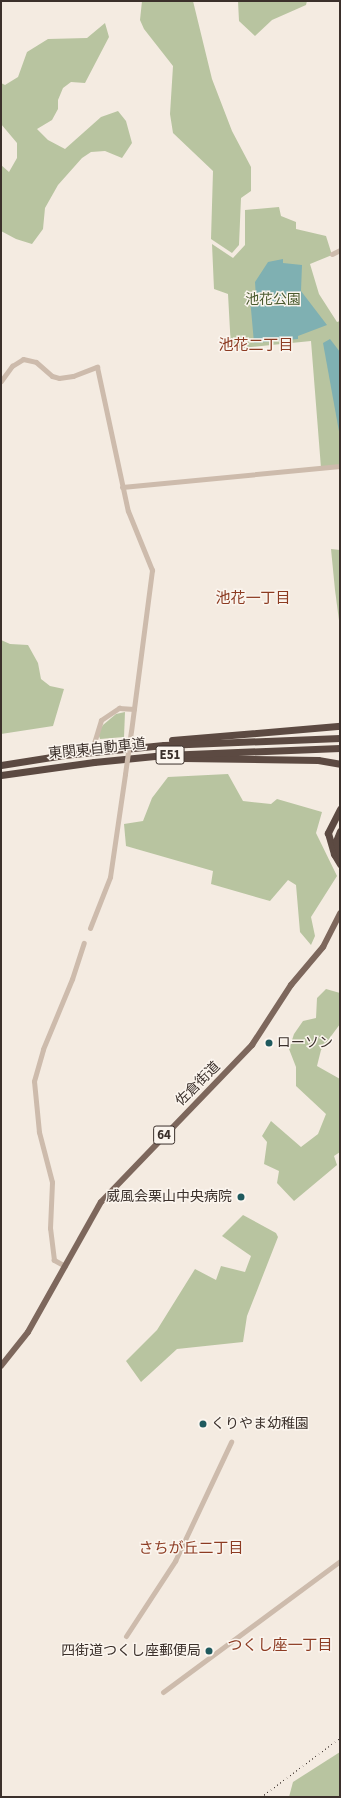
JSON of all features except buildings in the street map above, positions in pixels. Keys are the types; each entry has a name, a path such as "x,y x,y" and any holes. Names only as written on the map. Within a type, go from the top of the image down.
{"highway":[{"path":"113,750 192,737 340,726"},
{"name":"東関東自動車道","path":"1,765 113,750 218,741 340,738"},
{"name":"東関東自動車道","path":"1,775 123,759 340,748"},
{"path":"123,759 277,759 318,760 340,764"},
{"path":"340,809 328,833 334,854 340,864"},
{"path":"340,831 336,841 340,855"}],"main road":[{"name":"佐倉街道","path":"1,1366 28,1332 93,1214 109,1191 248,1050 291,985 323,947 340,913"}],"street":[{"path":"332,254 340,250"},
{"path":"1,381 12,366 23,359 36,362 52,376 59,378 73,376 97,367 128,511 152,570 153,580 110,877 90,928"},
{"path":"122,487 340,466"},
{"path":"94,743 95,732 101,720 119,708 134,709"},
{"path":"65,1266 54,1260 50,1221 52,1182 39,1132 34,1082 42,1054 72,979 84,943"},
{"path":"126,1636 176,1560 231,1442"},
{"path":"163,1692 340,1561"}],"green space":[{"path":"142,1 193,1 212,79 232,131 251,167 251,191 241,198 239,245 232,253 211,239 213,171 173,133 170,114 173,66 144,29 140,20"},
{"path":"238,1 307,1 306,5 272,20 255,36 239,21"},
{"path":"105,23 109,37 85,83 71,82 63,88 58,100 58,109 52,120 37,129 48,140 65,149 101,117 118,111 126,121 132,143 122,158 105,151 91,152 82,158 58,185 45,208 43,229 32,244 16,239 1,231 1,165 9,172 17,158 17,143 1,124 1,83 5,85 18,77 27,52 48,39 87,38"},
{"name":"池花公園","path":"279,207 281,216 296,222 296,229 326,236 332,255 310,264 319,294 337,322 340,321 340,466 321,468 311,341 231,349 228,294 214,289 212,244 233,258 245,245 245,210"},
{"path":"331,549 340,550 340,628 335,590"},
{"path":"1,640 10,644 28,645 38,663 41,679 50,686 64,689 53,726 1,734"},
{"path":"125,712 124,737 100,739 98,733 103,725 116,714"},
{"path":"228,774 243,801 271,804 277,799 322,812 316,833 337,876 311,917 315,936 311,945 300,932 296,885 288,880 270,901 211,884 213,871 126,846 124,824 143,821 152,798 168,777"},
{"path":"326,989 340,993 340,1024 321,1050 317,1066 340,1079 340,1152 334,1156 337,1165 294,1201 277,1183 279,1171 264,1164 267,1142 262,1136 271,1121 301,1147 318,1134 326,1114 296,1086 296,1067 289,1049 294,1034 303,1021 316,1018 317,998"},
{"path":"243,1215 276,1233 278,1237 247,1316 243,1342 177,1349 141,1382 126,1361 157,1330 195,1269 216,1280 221,1266 245,1272 251,1256 222,1236"},
{"path":"340,1752 340,1797 289,1797 293,1782"}],"water":[{"path":"283,259 283,263 302,265 301,291 327,325 298,336 298,339 254,343 250,298 256,298 255,282 268,262"},
{"path":"330,339 340,352 340,437 323,343"}],"railway":[{"path":"261,1797 340,1738"}],"place":[{"name":"ローソン","path":"269,1043"},
{"name":"威風会栗山中央病院","path":"241,1197"},
{"name":"くりやま幼稚園","path":"203,1424"},
{"name":"四街道つくし座郵便局","path":"209,1651"}],"district":[{"name":"池花二丁目","path":"256,346"},
{"name":"池花一丁目","path":"253,599"},
{"name":"さちが丘二丁目","path":"191,1549"},
{"name":"つくし座一丁目","path":"280,1646"}]}
